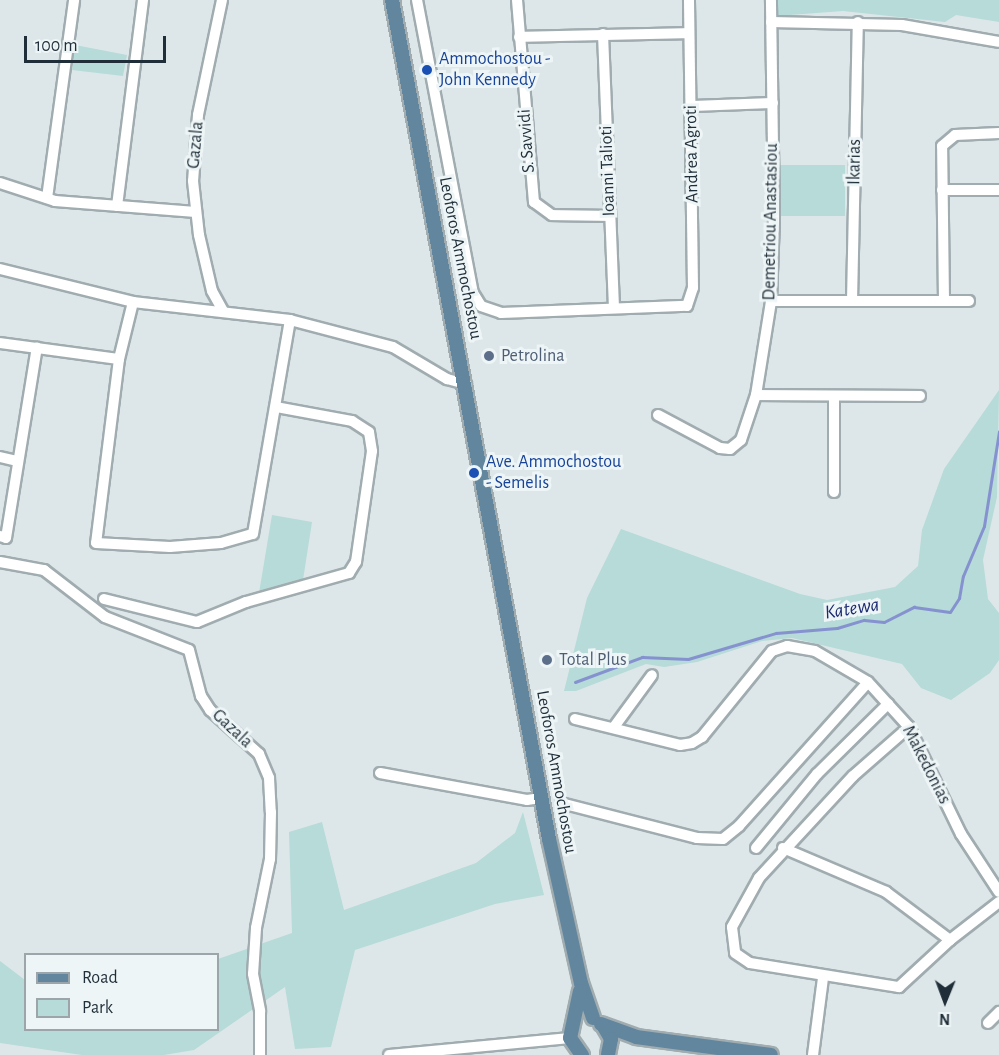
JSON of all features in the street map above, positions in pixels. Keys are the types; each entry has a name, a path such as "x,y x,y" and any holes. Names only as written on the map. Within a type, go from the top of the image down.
{"main road":[{"name":"Leoforos Ammochostou","path":"392,0 542,798 581,983 597,1021 611,1040 609,1054"},
{"name":"Leoforos Ammochostou","path":"571,1032 579,1007 581,983"},
{"path":"581,1054 571,1032 580,1020 597,1021 626,1035 647,1039 771,1055"},
{"path":"609,1054 647,1039"}],"street":[{"path":"47,198 74,0"},
{"path":"117,206 143,0"},
{"name":"Gazala","path":"222,0 198,115 193,181 196,212 212,291 223,311"},
{"path":"417,0 473,293 481,306 501,313 614,307"},
{"name":"S. Savvidi","path":"517,0 534,202 552,215 609,216"},
{"name":"Andrea Agroti","path":"614,307 687,306 693,288 692,106 688,0"},
{"name":"Demetriou Anastasiou","path":"658,416 720,448 730,449 741,440 756,395 771,301 773,103 771,0"},
{"path":"771,22 858,22 921,27 999,42"},
{"name":"Ikarias","path":"852,301 858,22"},
{"path":"519,37 689,33"},
{"name":"Ioanni Talioti","path":"603,34 614,307"},
{"path":"692,106 773,103"},
{"path":"944,301 941,150 946,139 963,134 999,133"},
{"path":"0,183 47,198 196,212"},
{"path":"942,190 999,190"},
{"path":"0,269 133,302 223,311 290,321 383,344 447,380 466,384"},
{"path":"771,301 969,301"},
{"path":"133,302 119,359 96,543 170,548 221,543 254,534 290,321"},
{"path":"0,343 119,359"},
{"path":"0,536 6,537 37,347"},
{"path":"756,395 920,396"},
{"path":"834,396 834,492"},
{"path":"105,599 202,621 246,602 342,577 353,568 372,451 369,432 352,421 276,407"},
{"path":"0,457 18,460"},
{"name":"Gazala","path":"0,562 44,570 105,617 189,650 201,696 210,710 259,754 269,778 271,812 270,859 256,928 252,974 260,1011 260,1055"},
{"name":"Makedonias","path":"614,727 680,745 696,741 765,658 779,648 797,646 815,651 868,682 909,727 961,834 999,892"},
{"path":"575,719 614,727 652,675"},
{"path":"561,803 712,840 723,839 739,826 868,682"},
{"path":"756,848 817,774 888,704"},
{"path":"909,727 853,776 783,848 744,902 732,927 732,946 750,963 823,978 904,986 950,940 999,903"},
{"path":"380,773 527,800 542,798"},
{"path":"783,848 886,892 950,940"},
{"path":"813,1055 823,978"},
{"path":"988,1023 999,1012"},
{"path":"389,1055 571,1032"}],"green space":[{"path":"775,0 999,0 999,22 956,15 945,22 843,11 776,16"},
{"path":"75,45 127,55 123,76 72,70"},
{"path":"780,165 845,165 845,216 780,216"},
{"path":"999,390 997,497 983,560 988,599 999,613 999,660 990,673 951,700 921,688 902,664 792,638 762,641 697,662 664,667 646,664 576,691 564,691 587,598 621,529 800,594 827,600 895,587 918,566 922,530 944,469"},
{"path":"272,515 312,522 303,580 259,593"},
{"path":"523,812 544,895 495,904 355,950 331,1047 295,1049 285,987 194,1050 164,1055 82,1055 0,1043 0,961 24,979 24,1031 219,1031 219,959 292,933 289,832 322,822 344,910 476,863 515,833"}],"waterway":[{"name":"Katewa","path":"575,682 642,657 688,659 776,633 837,628 864,620 884,622 914,607 950,612 959,598 963,576 984,526 999,431"}],"place":[{"name":"Ammochostou - John Kennedy","path":"427,70"},
{"name":"Petrolina","path":"489,356"},
{"name":"Ave. Ammochostou - Semelis","path":"474,473"},
{"name":"Total Plus","path":"547,660"}]}
